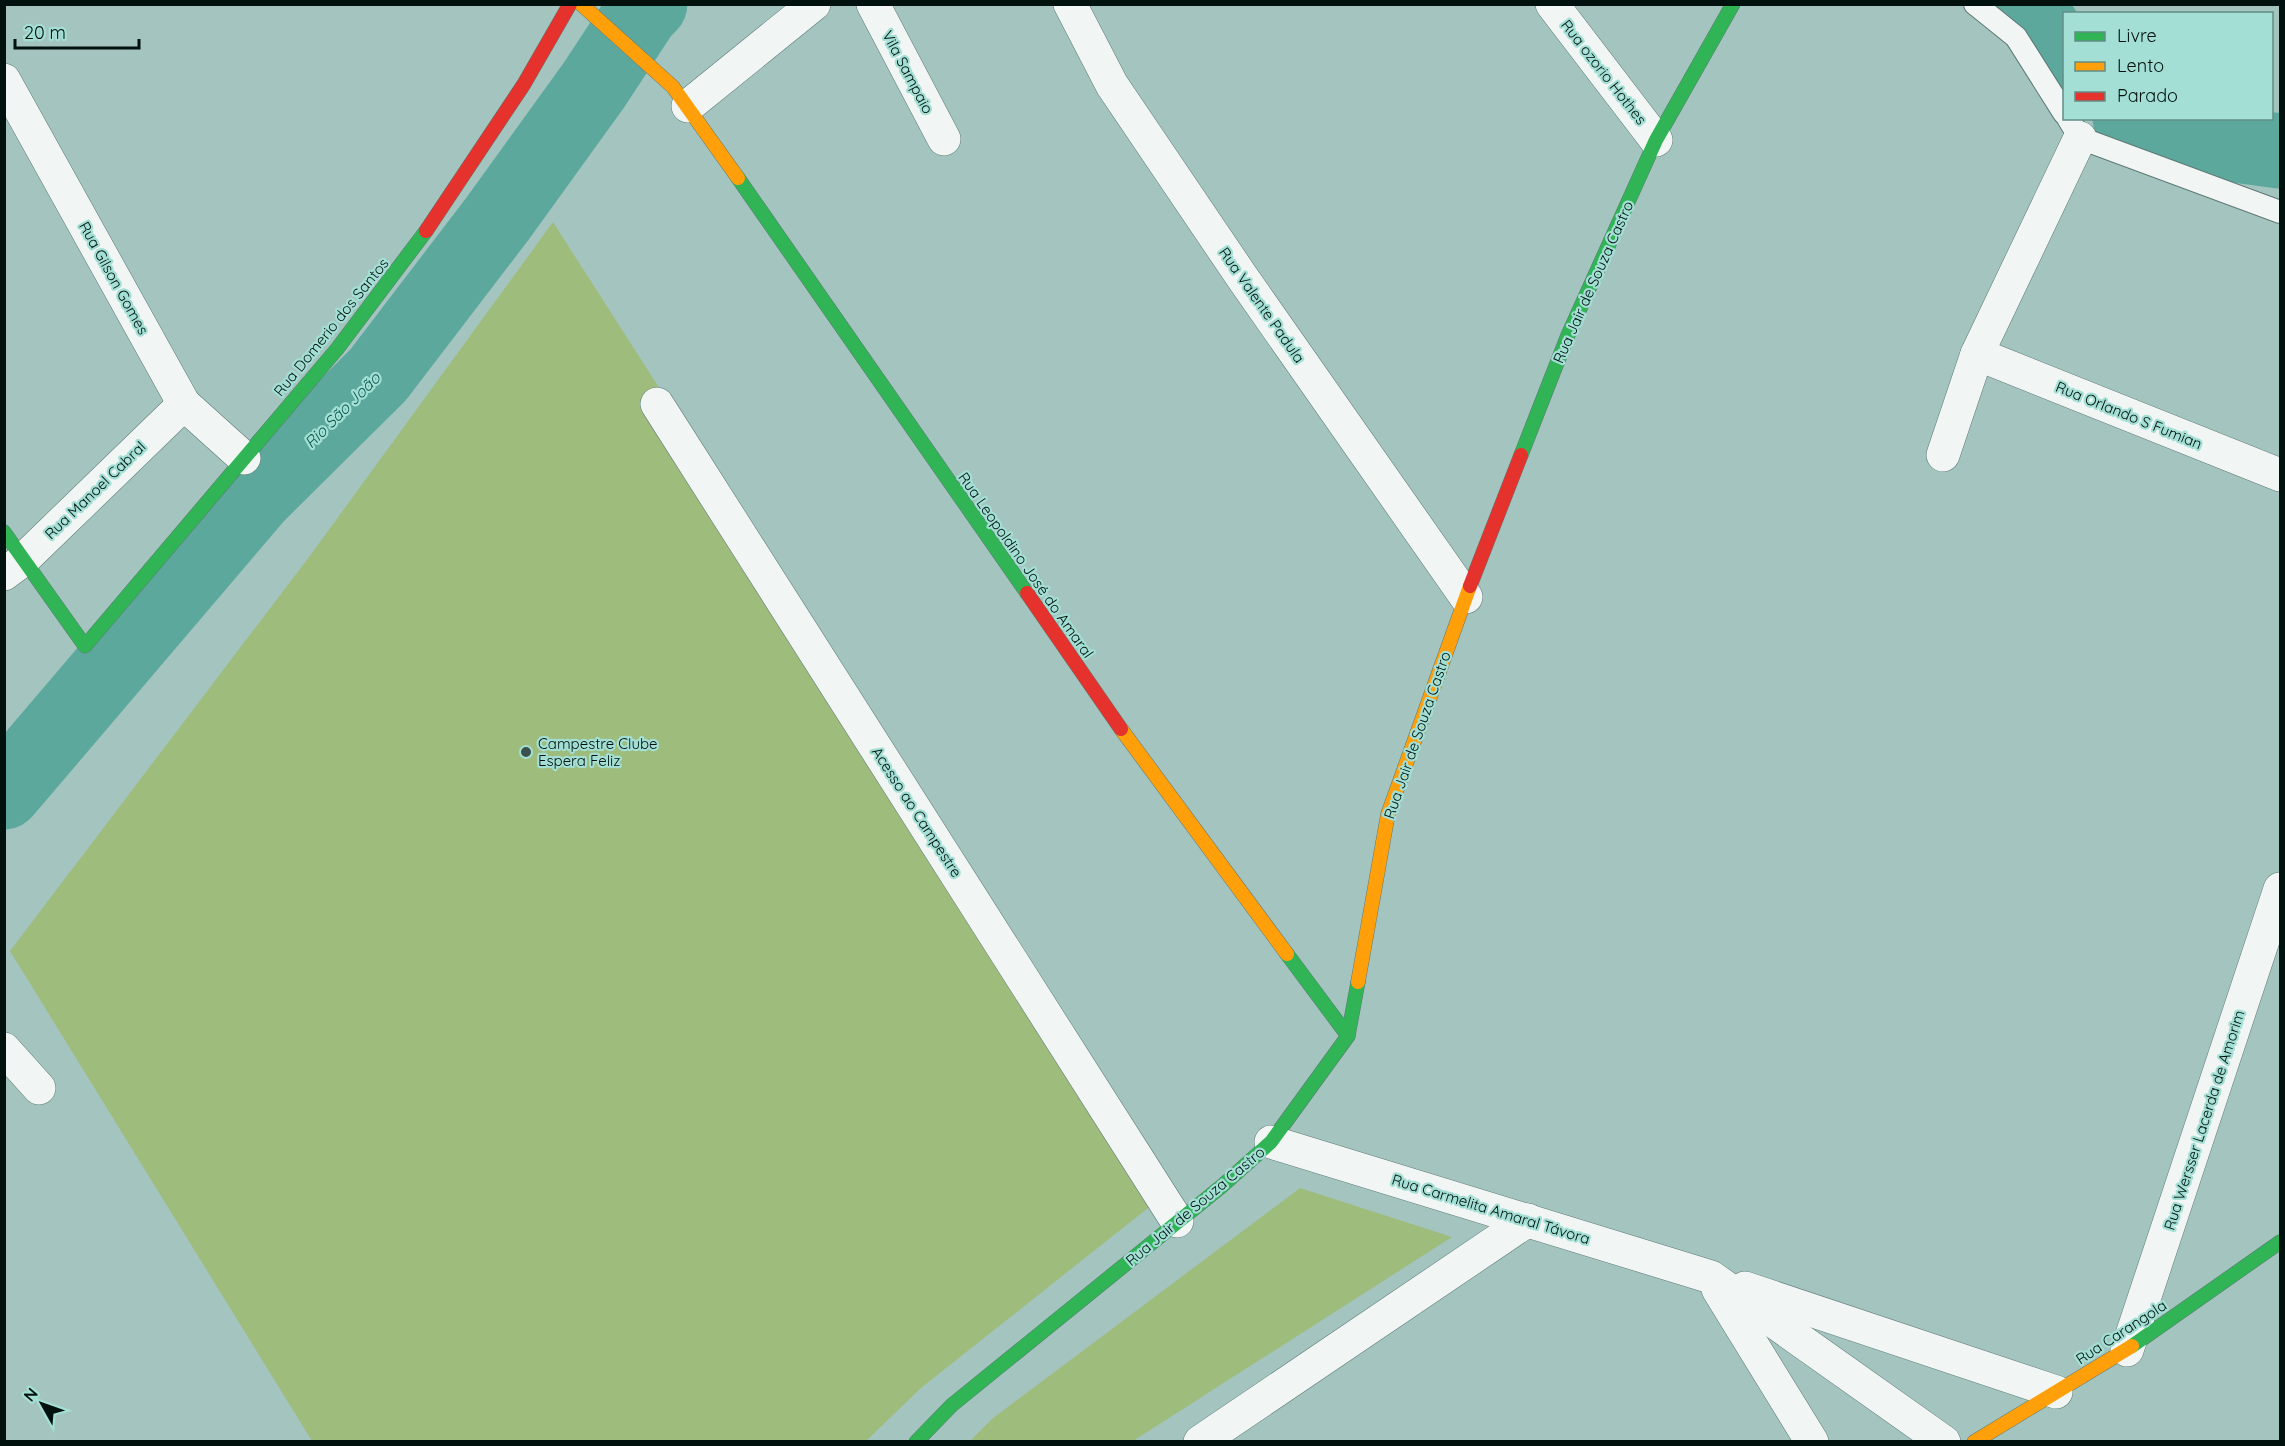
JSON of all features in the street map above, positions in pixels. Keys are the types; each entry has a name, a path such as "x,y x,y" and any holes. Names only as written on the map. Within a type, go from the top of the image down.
{"street":[{"name":"Rua Domerio dos Santos","path":"14,567 85,646 406,261 524,84 570,4"},
{"name":"Rua Leopoldino José do Amaral","path":"581,4 680,97 1144,762 1348,1036"},
{"path":"680,97 814,4"},
{"name":"Vila Sampaio","path":"873,4 944,139"},
{"name":"Rua Valente Padula","path":"1070,4 1112,85 1242,277 1466,597"},
{"name":"Rua ozorio Hothes","path":"1552,4 1656,140"},
{"name":"Rua Jair de Souza Castro","path":"916,1442 952,1405 1272,1142 1348,1036 1388,814 1466,597 1568,335 1656,140 1733,4"},
{"name":"Rua Gilson Gomes","path":"4,80 184,404 244,458"},
{"path":"1944,455 1977,354 2071,123"},
{"name":"Rua Orlando S Fumian","path":"1977,354 2280,475"},
{"name":"Rua Manoel Cabral","path":"14,567 184,404"},
{"name":"Acesso ao Campestre","path":"657,404 1177,1221"},
{"path":"4,532 14,567"},
{"name":"Rua Wersser Lacerda de Amorim","path":"2127,1350 2280,889"},
{"path":"4,1049 39,1088"},
{"name":"Rua Carmelita Amaral Távora","path":"1272,1142 1711,1277 2056,1392"},
{"path":"1200,1442 1528,1220"},
{"name":"Rua Carangola","path":"1974,1442 2127,1350 2280,1242"},
{"path":"1711,1277 1812,1442"},
{"name":"Rua Carmelita Amaral Távora","path":"1711,1277 1944,1442"}],"lane":[{"path":"1975,4 2016,37 2063,110"},
{"path":"2071,123 2280,212"}],"green space":[{"name":"Campestre Clube Espera Feliz","path":"553,222 1172,1189 921,1388 866,1441 312,1441 10,951 312,553"},
{"path":"1300,1188 1452,1237 1133,1441 970,1441 993,1418"}],"waterway":[{"name":"Rio São João","path":"4,792 257,495 378,375 498,218 594,85 642,12 650,4"},
{"name":"Rio São João","path":"2027,4 2063,60"},
{"name":"Rio São João","path":"2132,120 2147,133 2280,151"}],"traffic: fast":[{"path":"1521,455 1568,335 1656,140 1733,4"},
{"path":"738,178 1027,593"},
{"path":"4,532 85,646 337,349 426,231"},
{"path":"1287,954 1348,1036"},
{"path":"916,1442 952,1405 1222,1186 1271,1142 1348,1036 1358,982"},
{"path":"2132,1346 2280,1242"}],"traffic: slow":[{"path":"581,4 673,87 738,178"},
{"path":"1358,982 1388,814 1470,586"},
{"path":"1121,729 1287,954"},
{"path":"1974,1442 2132,1346"}],"traffic: jam":[{"path":"426,231 524,84 570,4"},
{"path":"1470,586 1521,455"},
{"path":"1027,593 1121,729"}],"place":[{"name":"Campestre Clube Espera Feliz","path":"526,752"}]}
